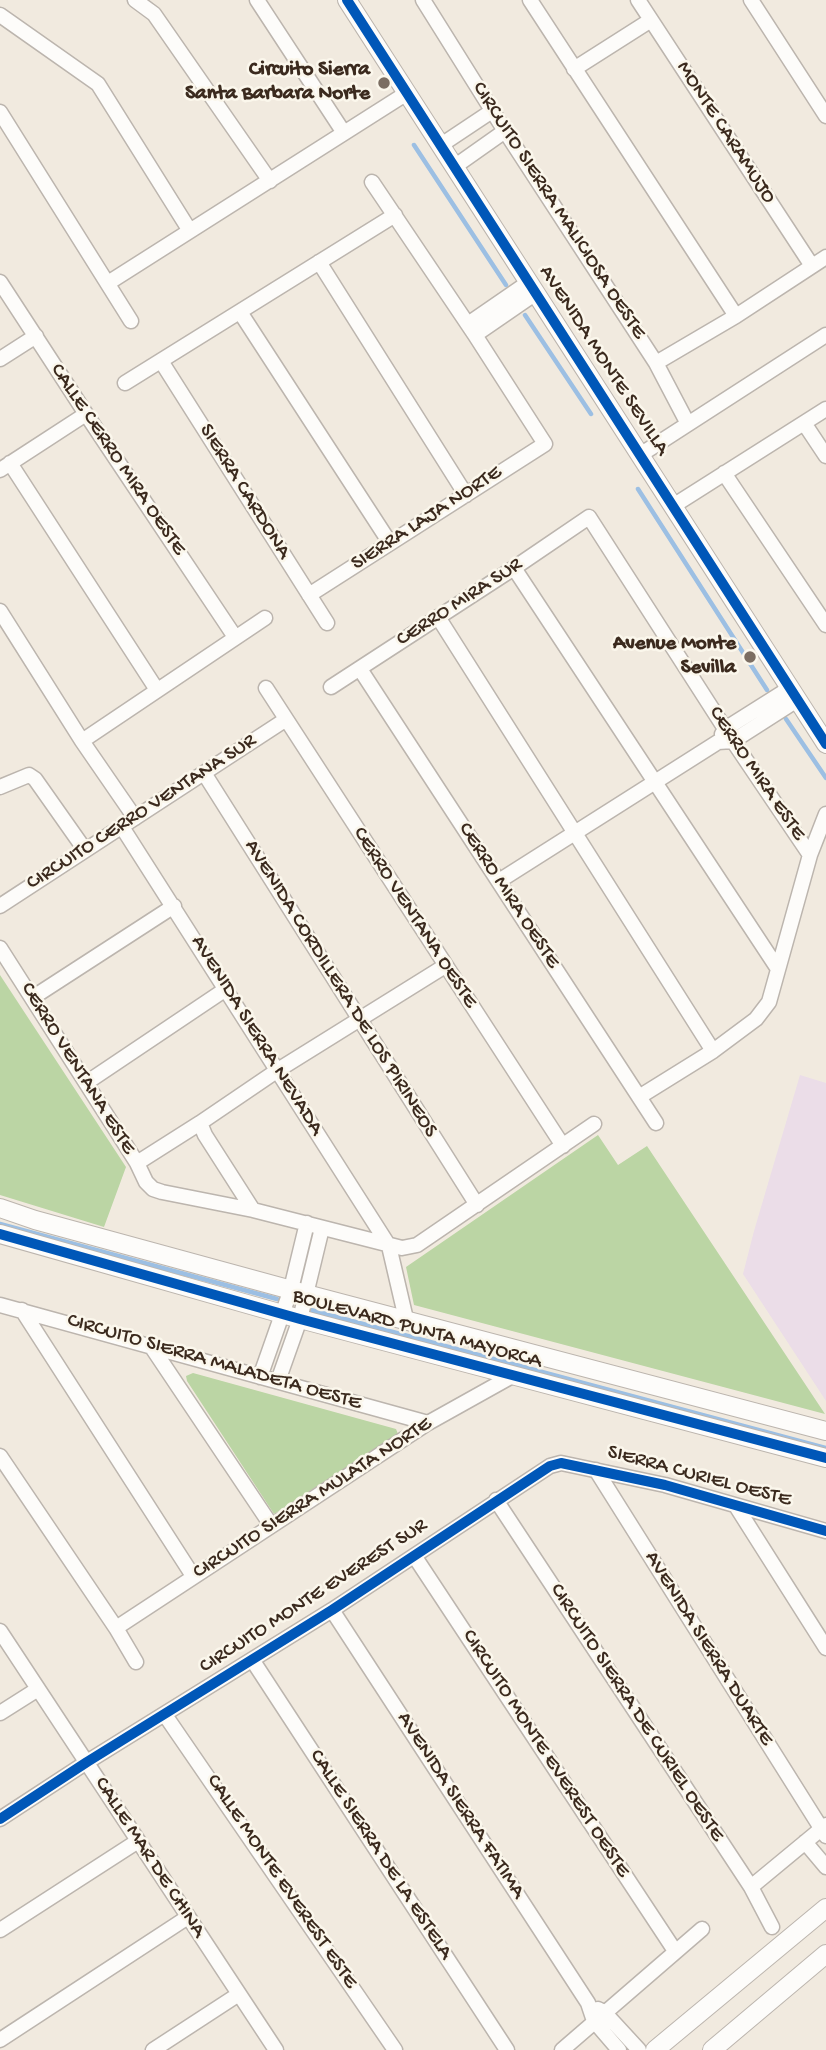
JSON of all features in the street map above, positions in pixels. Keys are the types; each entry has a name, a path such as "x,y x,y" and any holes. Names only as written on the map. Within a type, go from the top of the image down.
{"street":[{"path":"135,0 155,14 270,181"},
{"path":"257,0 344,133"},
{"name":"AVENIDA MONTE SEVILLA","path":"347,0 826,744"},
{"name":"CIRCUITO SIERRA MALICIOSA OESTE","path":"423,0 656,363 688,424"},
{"path":"530,0 736,316"},
{"name":"MONTE CARAMUJO","path":"638,0 812,266"},
{"path":"751,0 826,116"},
{"path":"0,15 98,84 190,231"},
{"path":"575,69 651,20"},
{"path":"108,283 407,93"},
{"path":"441,145 492,111"},
{"path":"0,112 131,321"},
{"path":"454,167 505,131"},
{"path":"372,182 471,329 533,288"},
{"path":"125,383 395,215"},
{"path":"656,363 736,316 826,257"},
{"path":"319,262 466,495"},
{"name":"CALLE CERRO MIRA OESTE","path":"0,282 235,637"},
{"path":"240,312 390,543"},
{"name":"SIERRA LAJA NORTE","path":"309,595 545,444 471,329"},
{"path":"640,455 826,335"},
{"path":"0,359 36,337"},
{"name":"SIERRA CARDONA","path":"161,361 327,623"},
{"path":"673,506 826,408"},
{"path":"86,414 5,466 157,690"},
{"path":"804,423 826,456"},
{"path":"724,473 826,625"},
{"name":"CERRO MIRA SUR","path":"331,687 589,517"},
{"name":"CERRO MIRA ESTE","path":"589,517 725,737 810,855"},
{"path":"514,568 778,969"},
{"path":"0,611 135,818"},
{"path":"438,617 713,1051"},
{"path":"82,740 265,618"},
{"name":"CERRO MIRA OESTE","path":"360,669 656,1123"},
{"name":"CERRO VENTANA OESTE","path":"266,688 563,1146"},
{"path":"499,881 793,694"},
{"name":"CIRCUITO CERRO VENTANA SUR","path":"0,906 285,720"},
{"name":"AVENIDA CORDILLERA DE LOS PIRINEOS","path":"204,773 477,1205"},
{"path":"0,787 29,775 35,779 85,850"},
{"path":"639,1097 713,1051 756,1019 769,1002 810,855 826,814"},
{"name":"AVENIDA SIERRA NEVADA","path":"122,827 389,1246 406,1319"},
{"path":"32,999 174,906"},
{"name":"CERRO VENTANA ESTE","path":"0,948 136,1163 145,1182 153,1189 253,1210"},
{"path":"136,1163 445,966"},
{"path":"86,1083 226,989"},
{"path":"200,1123 253,1210 402,1248 417,1245 594,1124"},
{"name":"BOULEVARD PUNTA MAYORCA","path":"0,1208 34,1220 826,1431"},
{"path":"278,1381 300,1320 298,1291 307,1223"},
{"path":"260,1377 282,1314 298,1291 322,1228"},
{"name":"BOULEVARD PUNTA MAYORCA","path":"0,1234 300,1320 826,1458"},
{"name":"CIRCUITO SIERRA MALADETA OESTE","path":"0,1305 428,1423"},
{"path":"22,1310 193,1576"},
{"path":"151,1346 271,1525"},
{"name":"CIRCUITO SIERRA MULATA NORTE","path":"116,1628 428,1423 514,1376"},
{"path":"0,1456 136,1662"},
{"name":"SIERRA CURIEL OESTE","path":"561,1463 665,1485 826,1531"},
{"name":"CIRCUITO MONTE EVEREST SUR","path":"0,1819 415,1557 496,1500 551,1466 561,1463"},
{"name":"AVENIDA SIERRA DUARTE","path":"596,1469 824,1830"},
{"name":"CIRCUITO SIERRA DE CURIEL OESTE","path":"496,1500 751,1887 772,1927"},
{"path":"736,1506 826,1648"},
{"name":"CIRCUITO MONTE EVEREST OESTE","path":"415,1557 675,1951"},
{"name":"AVENIDA SIERRA FATIMA","path":"332,1610 599,2017"},
{"name":"CALLE MAR DE CHINA","path":"0,1631 276,2050"},
{"name":"CALLE SIERRA DE LA ESTELA","path":"253,1661 507,2050"},
{"path":"0,1713 38,1689"},
{"name":"CALLE MONTE EVEREST ESTE","path":"165,1715 395,2050"},
{"path":"751,1887 805,1842 824,1830"},
{"path":"0,1930 138,1841"},
{"path":"805,1842 826,1867"},
{"path":"655,2050 826,1908"},
{"path":"0,2040 188,1917"},
{"path":"562,2050 702,1929"},
{"path":"712,2050 826,1954"},
{"path":"153,2050 239,1994"},
{"path":"599,2017 619,2050"},
{"path":"599,2017 639,2050"}],"shaded area":[{"path":"800,1075 826,1083 826,1401 743,1274"}],"green space":[{"path":"0,975 126,1167 104,1227 0,1195"},
{"path":"598,1135 618,1165 647,1146 825,1414 414,1305 406,1267"},
{"path":"193,1373 396,1429 398,1434 274,1514 187,1381 186,1376"}],"waterway":[{"path":"414,145 506,285"},
{"path":"525,315 591,414"},
{"path":"638,489 767,690"},
{"path":"786,719 826,778"},
{"path":"0,1224 277,1299"},
{"path":"307,1309 826,1448"}],"cycle path":[{"path":"347,0 826,744"},
{"path":"0,1234 300,1319 826,1458"},
{"path":"0,1819 332,1610 550,1466 561,1463 665,1485 826,1531"}],"place":[{"name":"Circuito Sierra Santa Barbara Norte","path":"384,83"},
{"name":"Avenue Monte Sevilla","path":"750,657"}]}
